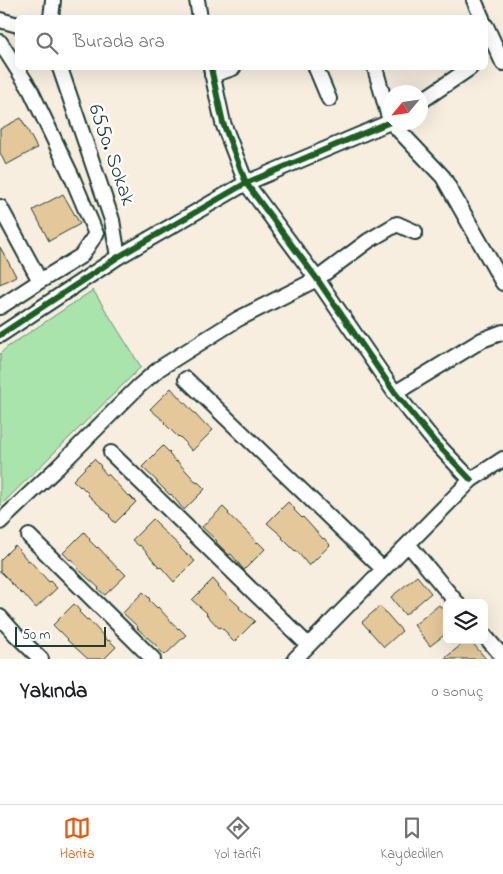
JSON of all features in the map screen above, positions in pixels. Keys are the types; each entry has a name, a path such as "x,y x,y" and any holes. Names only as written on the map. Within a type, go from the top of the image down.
{"street":[{"path":"51,15 52,0"},
{"path":"196,0 199,15"},
{"path":"474,0 481,15"},
{"path":"0,20 15,24"},
{"path":"488,31 495,50 503,63"},
{"path":"0,42 15,66"},
{"path":"0,307 81,256 96,234 72,177 30,89 18,70"},
{"name":"6550. Sokak","path":"61,70 112,220 118,257"},
{"path":"317,70 329,99"},
{"path":"376,70 383,95"},
{"path":"428,97 467,70"},
{"path":"212,71 223,123 246,183 317,279 395,393 434,440 471,480"},
{"path":"0,335 118,257 246,183 383,125"},
{"path":"399,130 443,177 503,283"},
{"path":"0,206 40,281"},
{"path":"0,522 160,368 238,319 317,279 368,241 397,224 415,232"},
{"path":"395,393 482,340 503,332"},
{"path":"186,379 383,569"},
{"path":"112,453 308,645"},
{"path":"295,659 471,480 503,459"},
{"path":"29,536 153,659"},
{"path":"408,544 454,599"},
{"path":"0,617 41,659"},
{"path":"488,640 503,657"}],"green space":[{"path":"93,290 141,367 0,506 0,354 6,348"}],"building":[{"path":"21,118 37,148 6,165 0,153 0,129"},
{"path":"63,194 80,224 49,241 33,210"},
{"path":"0,247 16,276 0,284"},
{"path":"171,388 205,425 213,430 192,451 150,409"},
{"path":"163,446 176,462 205,489 184,510 171,494 142,467"},
{"path":"94,459 107,475 136,502 115,523 110,515 73,480"},
{"path":"288,502 330,545 309,566 296,550 267,523"},
{"path":"223,507 265,549 244,570 231,554 229,555 202,527"},
{"path":"153,519 195,561 174,582 140,545 132,540"},
{"path":"84,532 89,540 126,575 105,595 63,553"},
{"path":"15,545 28,561 57,588 36,608 0,572 0,560"},
{"path":"417,576 431,593 405,615 391,597"},
{"path":"213,579 218,587 239,608 255,621 234,642 192,600"},
{"path":"143,592 186,635 165,655 123,613"},
{"path":"74,604 79,612 116,647 104,659 88,659 53,625"},
{"path":"439,605 443,610 443,636 430,646 414,625"},
{"path":"380,606 402,631 384,647 362,622"},
{"path":"462,644 473,644 486,659 444,659"}],"cycle path":[{"path":"211,70 223,123 246,183 317,279 395,393 434,441 471,480"},
{"path":"0,335 118,257 246,183 383,125"}]}
